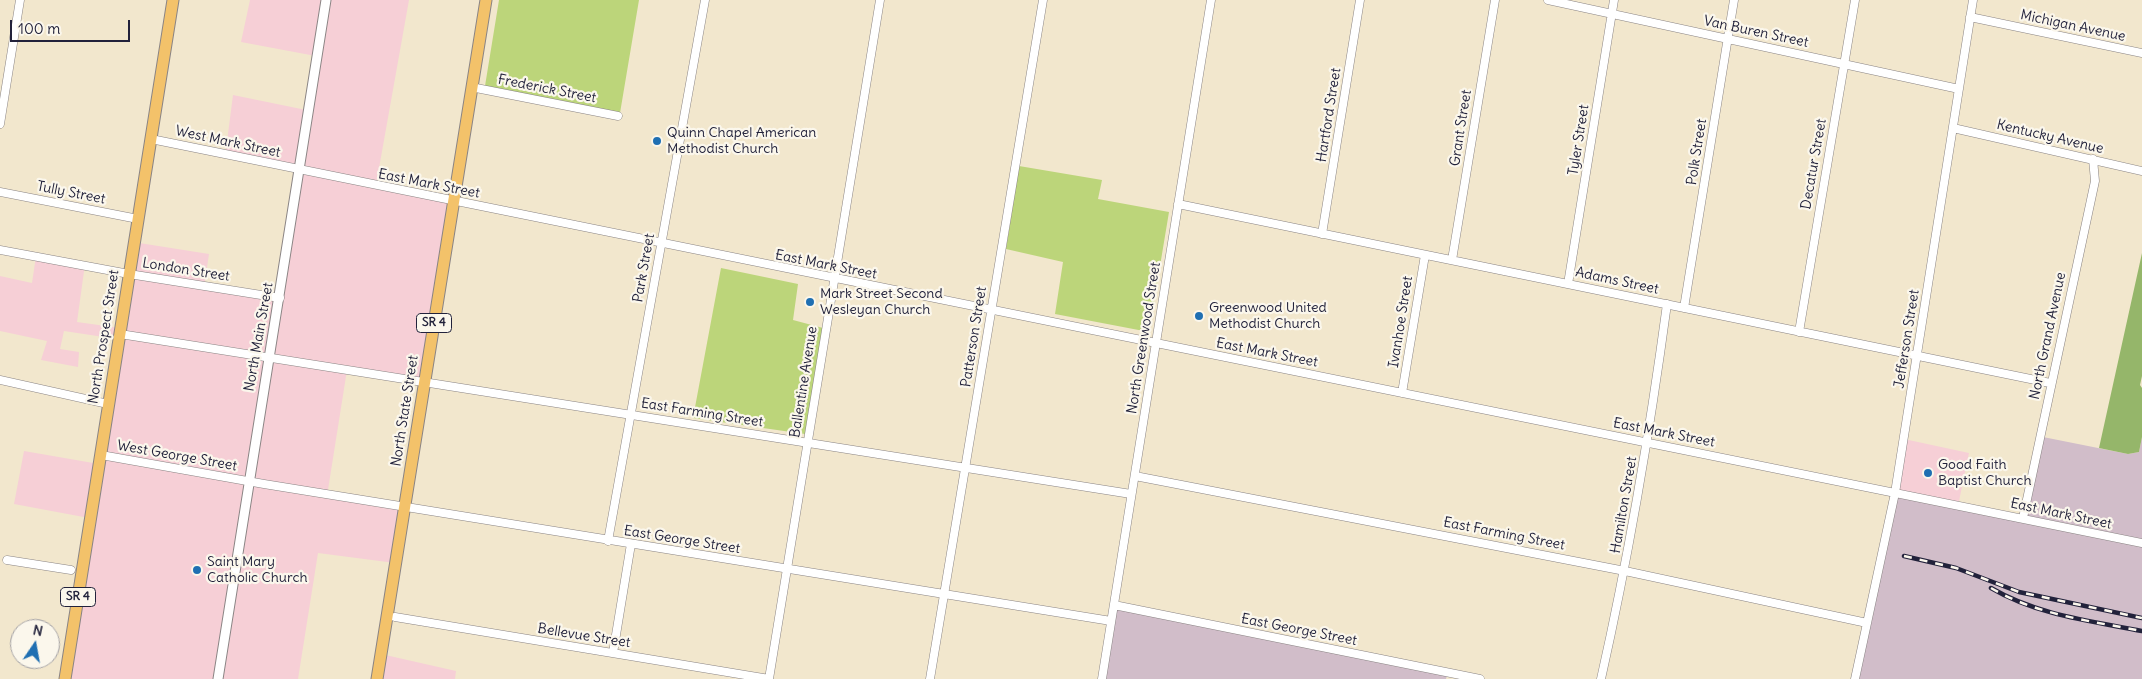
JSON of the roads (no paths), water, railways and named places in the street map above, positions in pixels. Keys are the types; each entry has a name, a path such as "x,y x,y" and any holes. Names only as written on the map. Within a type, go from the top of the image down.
{"main road":[{"name":"North Prospect Street","path":"65,679 173,0"},
{"name":"North State Street","path":"377,679 486,0"}],"street":[{"path":"0,124 20,0"},
{"name":"North Main Street","path":"218,679 326,0"},
{"name":"Park Street","path":"608,541 705,0"},
{"name":"Ballentine Avenue","path":"769,679 880,0"},
{"name":"Patterson Street","path":"930,679 1043,0"},
{"name":"North Greenwood Street","path":"1102,679 1211,0"},
{"name":"Hartford Street","path":"1322,234 1360,0"},
{"name":"Grant Street","path":"1452,260 1495,0"},
{"name":"Van Buren Street","path":"1548,0 1959,89"},
{"name":"Tyler Street","path":"1568,284 1614,0"},
{"name":"Polk Street","path":"1684,308 1734,0"},
{"name":"Decatur Street","path":"1799,332 1854,0"},
{"name":"Jefferson Street","path":"1855,679 1895,493 1973,0"},
{"name":"Michigan Avenue","path":"1970,17 2142,53"},
{"name":"Frederick Street","path":"471,87 618,116"},
{"name":"Kentucky Avenue","path":"1953,128 2142,171"},
{"name":"West Mark Street","path":"151,139 299,170"},
{"name":"North Grand Avenue","path":"2022,518 2050,383 2096,181 2093,159"},
{"name":"East Mark Street","path":"299,170 2142,543"},
{"name":"Tully Street","path":"0,192 138,219"},
{"name":"Adams Street","path":"1178,204 2050,383"},
{"name":"London Street","path":"0,250 129,274 280,298"},
{"name":"Ivanhoe Street","path":"1402,393 1425,255"},
{"name":"Hamilton Street","path":"1601,679 1625,571 1648,442 1667,304"},
{"name":"East Farming Street","path":"120,334 270,356 1131,494"},
{"path":"0,380 108,404"},
{"name":"West George Street","path":"101,455 249,482"},
{"name":"East Farming Street","path":"1135,476 1625,571 1867,623"},
{"name":"East George Street","path":"249,482 1111,621"},
{"path":"613,653 630,544"},
{"path":"7,560 71,570"},
{"name":"East George Street","path":"1114,605 1480,679"},
{"name":"Bellevue Street","path":"394,617 769,679"}],"railway":[{"path":"1904,556 1956,568 2019,592 2142,618"},
{"path":"1991,588 2027,605 2046,611 2142,631"}],"place":[{"name":"Quinn Chapel American Methodist Church","path":"657,141"},
{"name":"Mark Street Second Wesleyan Church","path":"810,302"},
{"name":"Greenwood United Methodist Church","path":"1199,316"},
{"name":"Good Faith Baptist Church","path":"1928,473"},
{"name":"Saint Mary Catholic Church","path":"197,570"}]}
